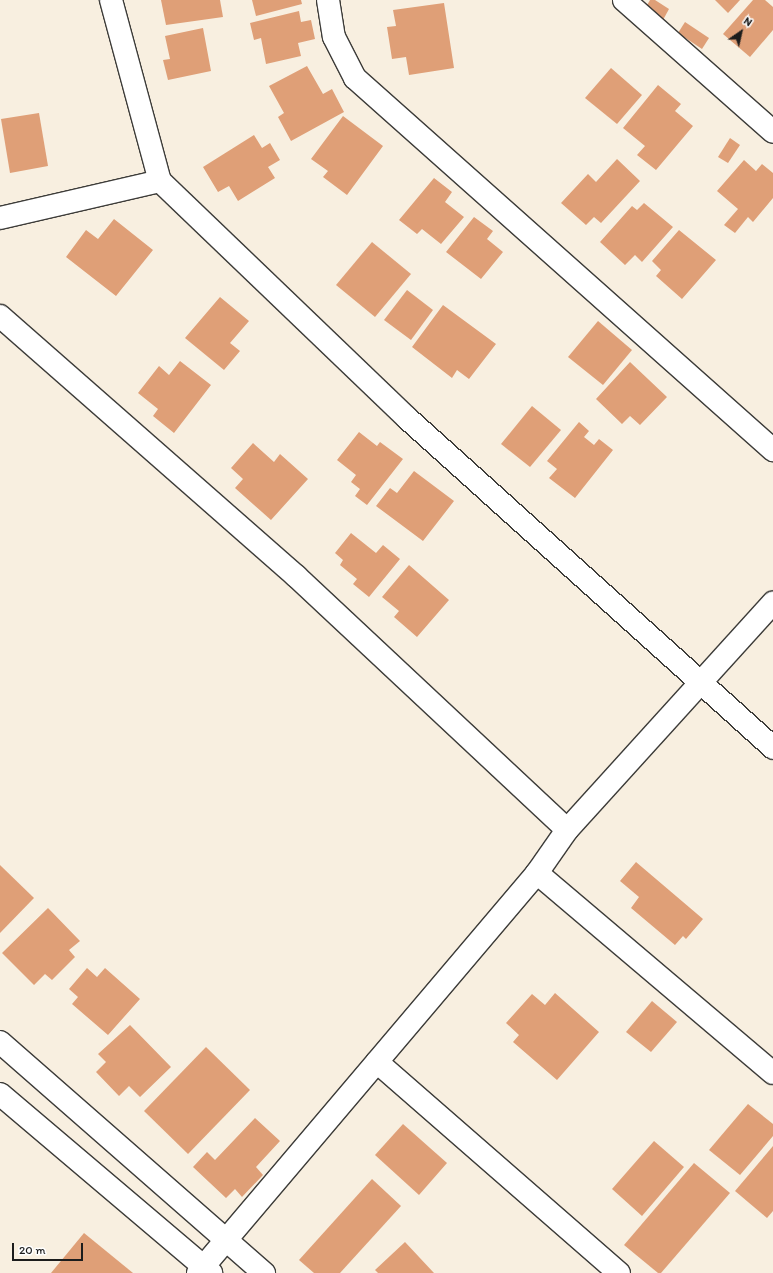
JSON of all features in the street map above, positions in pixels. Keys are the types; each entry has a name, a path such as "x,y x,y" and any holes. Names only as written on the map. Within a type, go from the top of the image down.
{"street":[{"path":"111,0 160,181 407,418 700,684 773,748"},
{"path":"328,0 334,37 355,78 773,450"},
{"path":"624,0 773,132"},
{"path":"0,218 160,181"},
{"path":"0,316 296,576 567,830"},
{"path":"0,1094 204,1271 225,1240 378,1062 537,873 567,830 773,603"},
{"path":"537,873 773,1073"},
{"path":"0,1042 264,1273"},
{"path":"378,1062 619,1273"}],"building":[{"path":"161,0 220,0 223,17 166,25"},
{"path":"252,0 301,0 302,4 256,16"},
{"path":"650,0 655,0 669,9 663,20 645,9"},
{"path":"715,0 740,0 728,13"},
{"path":"753,0 765,0 773,7 773,30 750,57 723,34"},
{"path":"444,3 454,68 409,75 406,57 392,59 387,27 396,26 393,10"},
{"path":"299,11 301,22 311,20 315,39 298,43 301,56 266,64 261,38 254,40 250,23"},
{"path":"685,22 709,38 702,49 678,33"},
{"path":"203,28 211,71 168,80 163,60 170,59 165,36"},
{"path":"307,66 323,94 332,89 344,112 291,141 278,117 284,113 269,86"},
{"path":"611,68 642,95 617,124 585,98"},
{"path":"658,85 681,104 675,111 693,126 656,170 637,155 645,146 623,128"},
{"path":"39,113 48,166 10,173 1,119"},
{"path":"343,116 383,146 347,195 323,177 328,171 311,159"},
{"path":"254,135 262,148 270,143 280,160 268,167 275,178 238,201 229,186 218,192 203,167"},
{"path":"730,138 740,145 728,163 718,157"},
{"path":"617,159 640,181 601,223 594,217 586,225 561,203 588,174 596,182"},
{"path":"744,160 756,171 762,164 773,173 773,198 753,222 748,217 735,233 724,225 738,209 717,191"},
{"path":"434,178 452,192 445,202 464,217 441,244 422,229 417,234 399,220"},
{"path":"644,203 673,227 642,262 635,255 625,265 600,242 632,206 637,210"},
{"path":"474,217 493,231 487,239 503,252 481,279 446,252"},
{"path":"114,219 153,250 116,296 66,257 86,230 98,239"},
{"path":"679,230 716,260 682,299 656,276 661,270 652,261"},
{"path":"372,242 411,274 375,317 336,285"},
{"path":"407,290 433,310 411,340 384,320"},
{"path":"220,297 249,321 230,343 240,351 224,370 185,338"},
{"path":"443,305 496,344 469,379 457,370 452,378 412,347"},
{"path":"598,321 632,350 603,385 568,357"},
{"path":"180,361 211,385 174,433 153,416 158,409 138,393 159,366 169,375"},
{"path":"630,362 667,397 640,425 630,416 622,424 596,399"},
{"path":"532,406 561,430 530,467 501,444"},
{"path":"579,422 589,431 584,437 594,445 599,439 613,450 575,498 549,478 557,469 547,461"},
{"path":"359,432 377,446 380,442 403,459 367,505 355,496 360,489 351,482 356,475 337,460"},
{"path":"253,443 274,462 280,454 308,479 271,520 235,488 243,479 231,468"},
{"path":"414,471 454,501 423,541 376,506 390,488 397,493"},
{"path":"351,533 376,553 383,545 400,559 369,597 353,584 357,579 340,565 343,560 335,553"},
{"path":"409,565 449,600 417,637 394,617 399,611 382,597"},
{"path":"636,862 703,919 686,939 683,936 675,945 631,908 639,897 620,881"},
{"path":"0,865 34,898 0,933"},
{"path":"48,908 80,941 69,950 75,957 52,980 45,974 34,985 2,953"},
{"path":"87,968 97,977 105,968 140,999 108,1035 72,1004 78,997 69,989"},
{"path":"555,993 599,1032 557,1080 513,1042 519,1035 506,1023 532,994 545,1005"},
{"path":"652,1001 677,1022 651,1052 626,1032"},
{"path":"130,1025 171,1067 140,1097 129,1086 119,1096 96,1072 106,1062 98,1054"},
{"path":"206,1047 250,1090 188,1154 144,1111"},
{"path":"748,1104 773,1124 773,1136 740,1175 709,1150"},
{"path":"255,1118 280,1141 256,1167 263,1175 242,1197 235,1189 226,1198 193,1167 207,1152 215,1160"},
{"path":"403,1124 447,1163 419,1195 375,1155"},
{"path":"654,1141 684,1167 642,1216 612,1189"},
{"path":"773,1146 773,1211 767,1218 735,1191"},
{"path":"694,1163 730,1193 661,1273 658,1273 624,1245"},
{"path":"372,1179 401,1206 340,1273 314,1273 299,1260"},
{"path":"84,1233 133,1273 51,1273"},
{"path":"405,1242 434,1273 378,1273 375,1270"}]}
